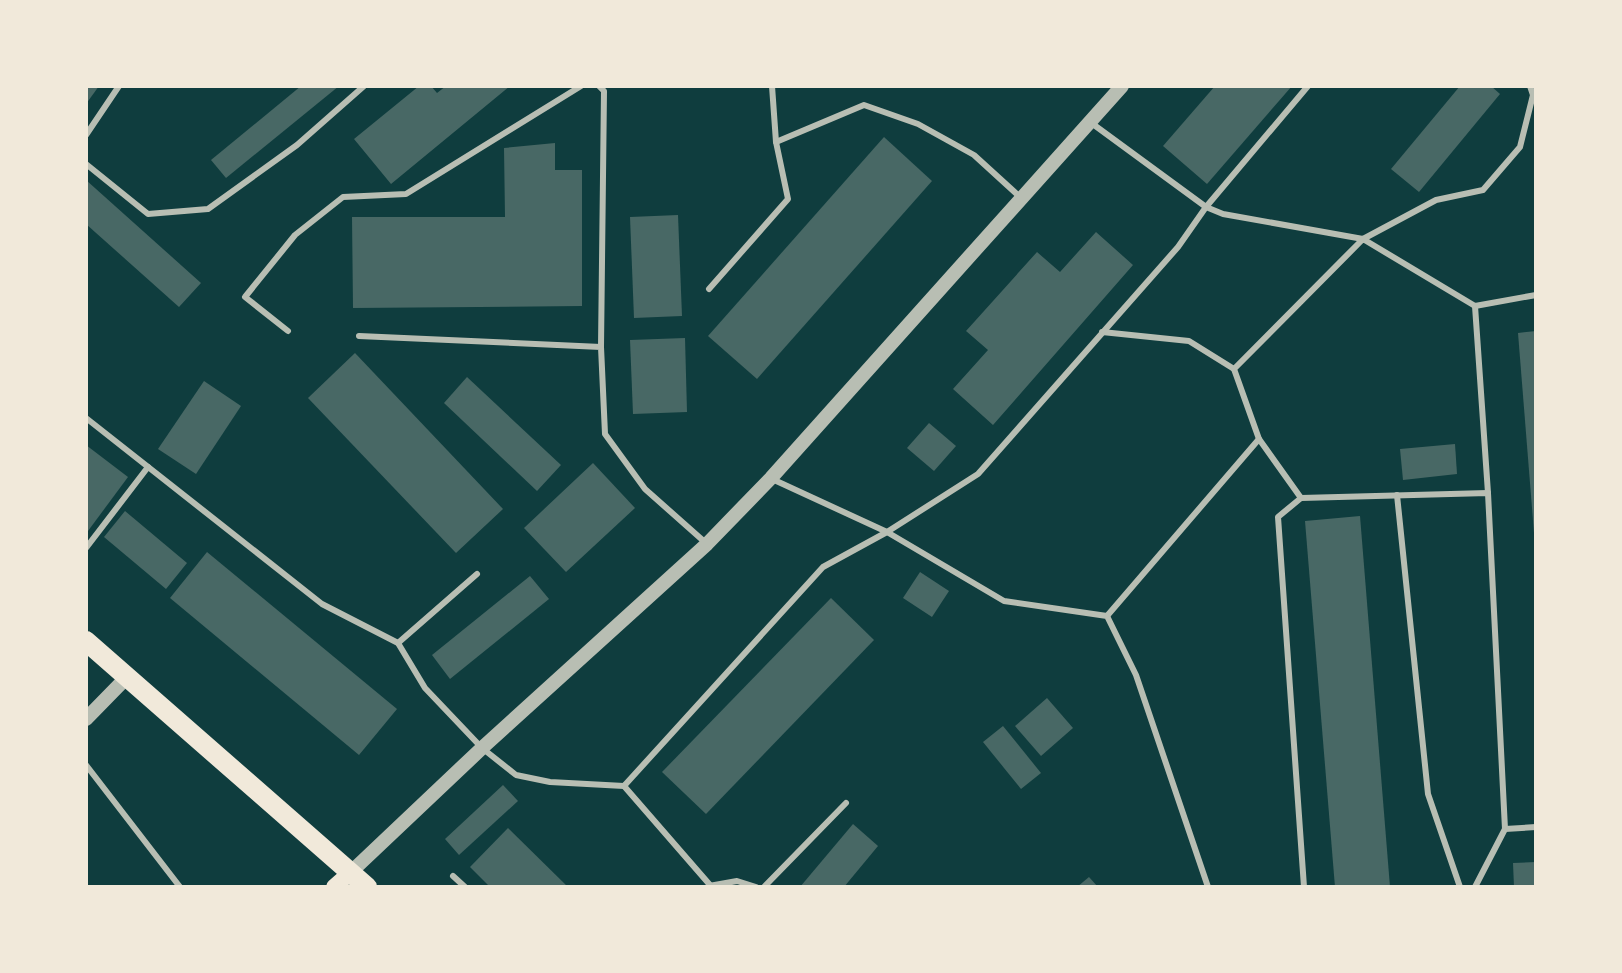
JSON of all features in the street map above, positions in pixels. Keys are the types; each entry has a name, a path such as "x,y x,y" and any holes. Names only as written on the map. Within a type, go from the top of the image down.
{"main road":[{"path":"86,641 367,887"},
{"path":"334,887 351,872"}],"street":[{"path":"351,872 482,748 707,544 771,478 1122,86"},
{"path":"86,719 127,677"}],"lane":[{"path":"86,135 119,86"},
{"path":"86,164 148,214 208,209 297,145 364,86"},
{"path":"288,331 245,297 295,235 343,197 406,194 581,86"},
{"path":"599,86 604,91 601,347 605,434 645,489 707,544"},
{"path":"709,289 788,199 776,142 772,86"},
{"path":"624,786 823,567 887,532 978,474 1178,247 1206,207 1308,86"},
{"path":"1234,369 1363,239 1436,200 1483,190 1520,147 1534,95 1530,86"},
{"path":"776,142 864,105 918,124 974,155 1020,197"},
{"path":"1090,122 1206,207 1223,214 1363,239 1475,306 1536,295"},
{"path":"1475,306 1505,829 1475,887"},
{"path":"1102,332 1189,341 1234,369 1259,439 1301,498"},
{"path":"359,336 601,347"},
{"path":"86,418 322,604 398,643 425,688 482,748 516,775 550,782 624,786 709,886 737,881 756,887"},
{"path":"1107,616 1259,439"},
{"path":"86,548 148,467"},
{"path":"771,478 887,532 1004,601 1107,616"},
{"path":"1304,887 1278,517 1301,498 1488,493"},
{"path":"1397,495 1428,794 1460,887"},
{"path":"398,643 477,574"},
{"path":"1107,616 1136,675 1208,887"},
{"path":"86,765 180,887"},
{"path":"764,887 846,803"},
{"path":"1505,829 1536,827"},
{"path":"453,876 465,887"}],"building":[{"path":"86,86 99,86 86,104"},
{"path":"301,86 339,86 226,178 211,160"},
{"path":"419,86 431,86 437,93 446,86 510,86 391,184 354,139"},
{"path":"1215,86 1292,86 1207,184 1163,146"},
{"path":"1460,86 1491,86 1500,94 1419,192 1391,169"},
{"path":"884,137 932,181 757,379 708,336"},
{"path":"555,143 555,170 582,170 582,306 353,308 352,217 505,217 504,148"},
{"path":"86,180 201,283 179,307 86,224"},
{"path":"678,215 682,316 634,318 630,217"},
{"path":"1096,232 1133,265 993,425 953,389 988,350 966,331 1037,252 1060,272"},
{"path":"1536,331 1536,533 1534,533 1518,333"},
{"path":"685,338 687,412 633,414 630,340"},
{"path":"355,353 503,509 456,553 308,398"},
{"path":"467,377 561,465 537,491 444,403"},
{"path":"204,381 241,406 196,474 158,449"},
{"path":"929,423 956,446 934,471 907,448"},
{"path":"1455,444 1457,474 1403,480 1400,449"},
{"path":"86,445 128,477 88,531 86,529"},
{"path":"593,463 635,508 566,572 524,528"},
{"path":"125,511 187,563 166,589 104,537"},
{"path":"1360,516 1390,887 1335,887 1305,521"},
{"path":"207,552 397,709 359,755 170,598"},
{"path":"920,572 949,591 932,617 903,598"},
{"path":"530,576 549,599 450,679 432,655"},
{"path":"831,598 874,640 706,814 662,772"},
{"path":"1047,698 1073,728 1041,756 1015,726"},
{"path":"1003,726 1041,773 1021,789 983,742"},
{"path":"503,785 518,801 459,855 445,839"},
{"path":"853,824 878,846 844,887 800,887"},
{"path":"508,828 568,887 490,887 470,867"},
{"path":"1536,862 1536,887 1514,887 1513,863"},
{"path":"1089,877 1098,887 1077,887"}]}
